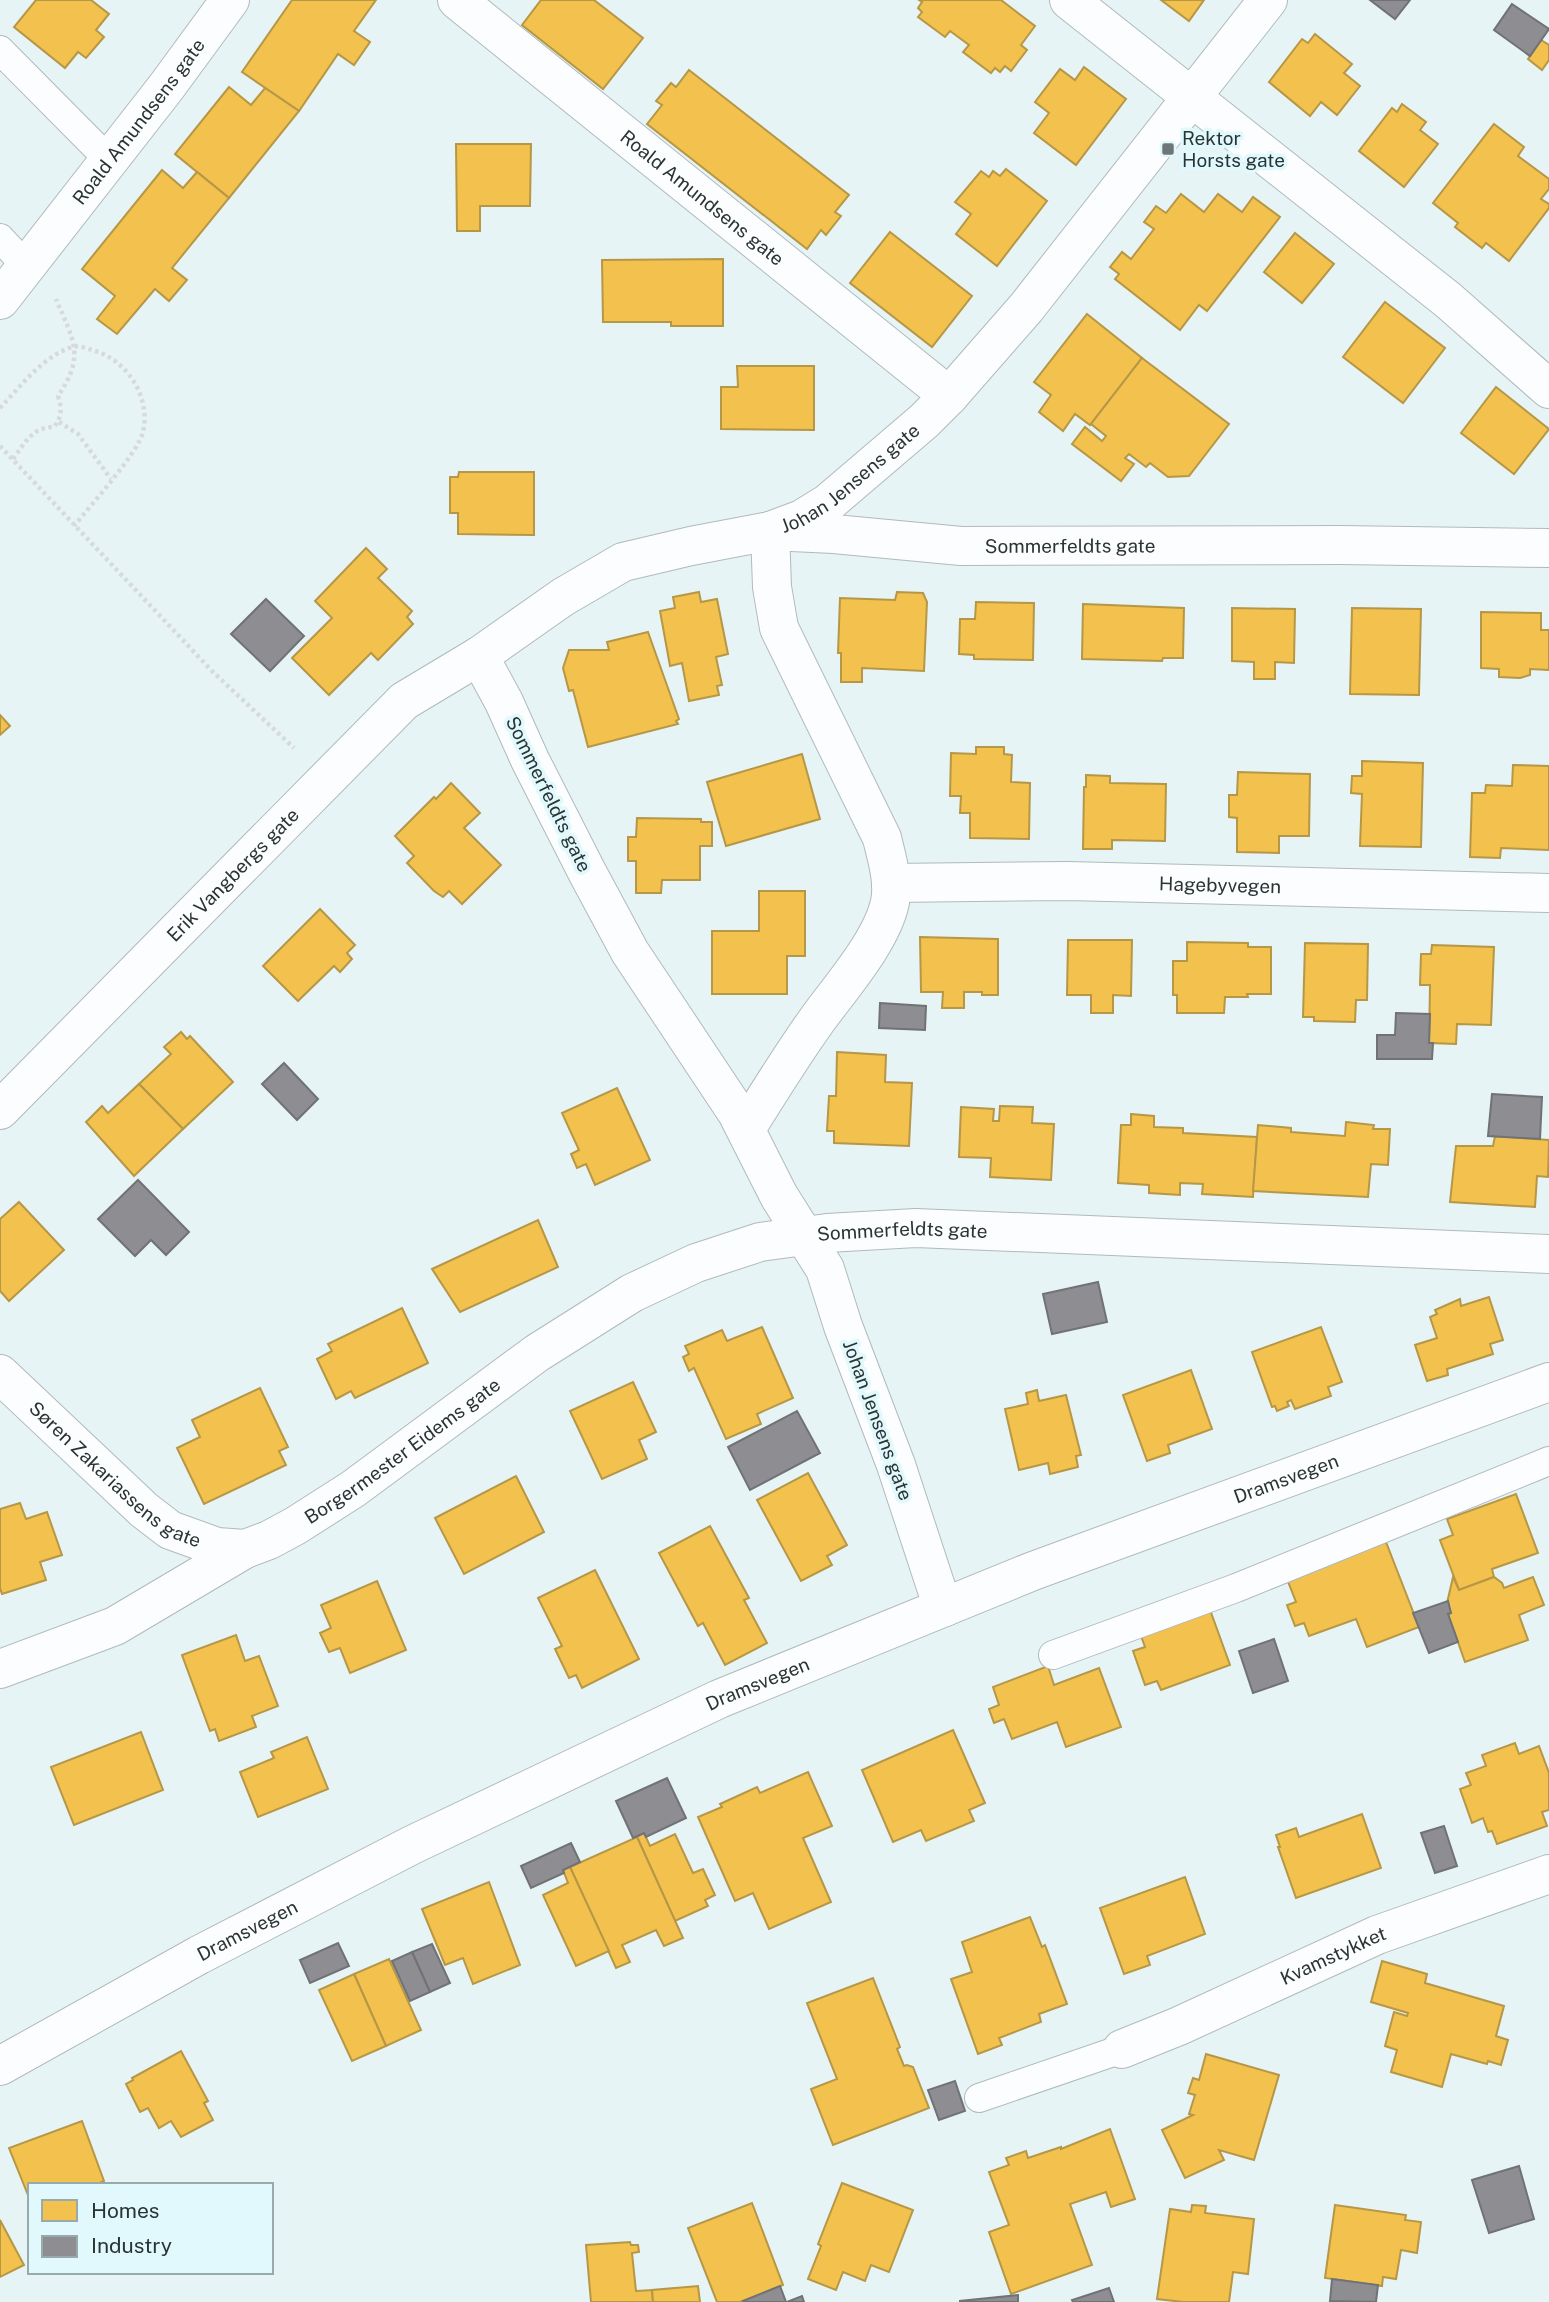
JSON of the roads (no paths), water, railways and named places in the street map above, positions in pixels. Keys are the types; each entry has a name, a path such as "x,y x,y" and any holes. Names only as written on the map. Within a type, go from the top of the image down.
{"street":[{"name":"Roald Amundsens gate","path":"0,300 167,86 230,0"},
{"name":"Roald Amundsens gate","path":"457,0 949,396"},
{"path":"1069,0 1448,300 1549,389"},
{"name":"Johan Jensens gate","path":"746,1129 808,1034 867,952 891,900 891,883 878,828 779,628 772,587 770,531 802,519 828,503 925,421 949,396 1026,308 1268,0"},
{"name":"Sommerfeldts gate","path":"1549,548 1341,545 961,546 770,531 623,562 563,597 479,656 574,847 630,952 746,1129 779,1196 805,1236 916,1228 1549,1254"},
{"name":"Erik Vangbergs gate","path":"0,1110 404,701 479,656"},
{"name":"Hagebyvegen","path":"891,883 1081,881 1549,893"},
{"name":"Johan Jensens gate","path":"805,1236 825,1269 843,1326 896,1465 936,1590 945,1607"},
{"name":"Borgermester Eidems gate","path":"0,1670 115,1626 245,1549 295,1526 353,1489 537,1353 632,1293 696,1263 760,1242 805,1236"},
{"name":"Søren Zakariassens gate","path":"0,1374 144,1510 170,1530 217,1547 245,1549"},
{"name":"Dramsvegen","path":"0,2066 199,1955 412,1845 719,1699 1033,1572 1549,1382"},
{"name":"Kvamstykket","path":"1122,2049 1377,1935 1549,1874"}],"lane":[{"path":"0,50 108,160"},
{"path":"0,238 36,255"},
{"path":"1053,1655 1236,1588 1549,1461"},
{"path":"979,2098 1122,2049"}],"place":[{"name":"Rektor Horsts gate","path":"1168,149"}]}
